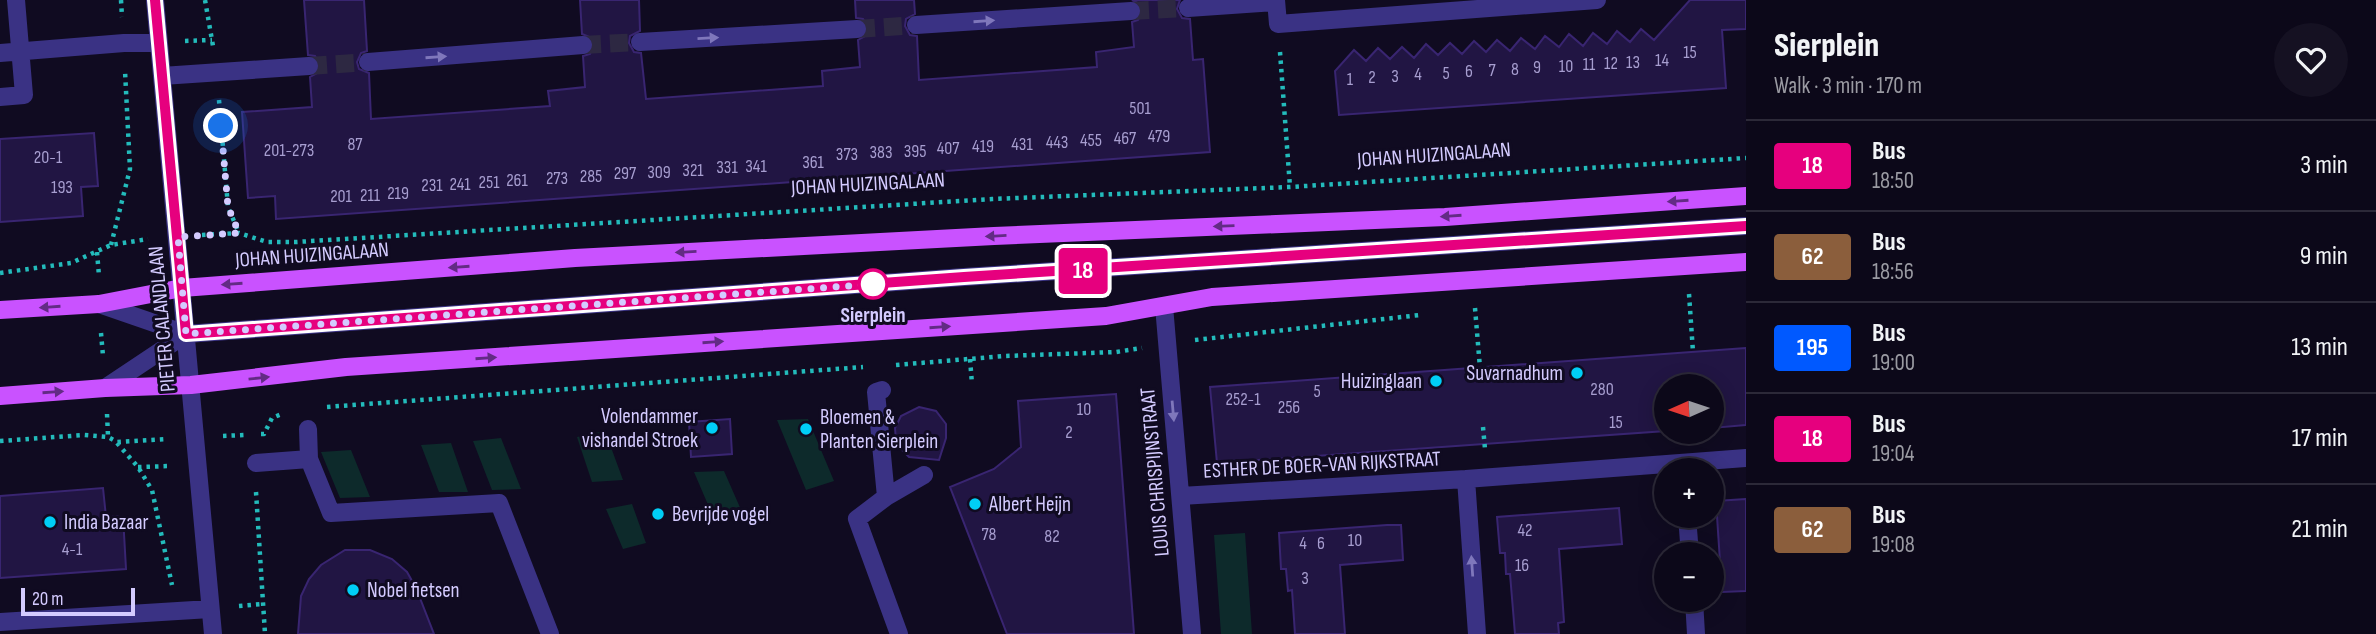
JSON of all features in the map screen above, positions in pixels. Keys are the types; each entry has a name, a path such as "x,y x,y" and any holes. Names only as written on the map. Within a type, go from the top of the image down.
{"main road":[{"name":"JOHAN HUIZINGALAAN","path":"0,310 99,304 182,288 575,258 1020,234 1445,217 1746,196"},
{"name":"JOHAN HUIZINGALAAN","path":"0,396 191,385 346,367 1106,316 1226,296 1746,262"}],"street":[{"path":"0,97 24,95 16,0"},
{"name":"PIETER CALANDLAAN","path":"155,0 213,634"},
{"path":"1188,8 1276,1 1278,24 1597,0"},
{"path":"916,25 1131,11"},
{"path":"640,42 857,29"},
{"path":"0,53 124,43 159,43"},
{"path":"368,62 583,45"},
{"path":"162,76 309,66"},
{"name":"JOHAN HUIZINGALAAN","path":"99,304 186,334 964,277 1746,226"},
{"name":"LOUIS CHRISPIJNSTRAAT","path":"1164,306 1192,634"},
{"name":"JOHAN HUIZINGALAAN","path":"105,388 186,334"},
{"path":"882,390 876,392 886,497"},
{"path":"308,429 309,459 331,513 499,502 550,634"},
{"name":"ESTHER DE BOER-VAN RIJKSTRAAT","path":"1724,461 1746,458"},
{"path":"256,463 309,459"},
{"name":"ESTHER DE BOER-VAN RIJKSTRAAT","path":"1181,496 1654,469"},
{"path":"899,634 857,519 886,497 924,475"},
{"name":"ESTHER DE BOER-VAN RIJKSTRAAT","path":"1466,480 1477,634"},
{"path":"0,622 210,608"},
{"path":"1695,612 1696,634"}],"path":[{"name":"PIETER CALANDLAAN","path":"111,246 130,169 121,0"},
{"path":"205,0 216,72 228,207 239,233"},
{"path":"1278,24 1290,187"},
{"name":"JOHAN HUIZINGALAAN","path":"0,273 71,263 130,241 178,237 239,233 267,242 296,242 992,199 1290,187 1746,158"},
{"path":"97,252 108,437"},
{"path":"1689,288 1693,352"},
{"path":"1475,308 1479,368"},
{"path":"890,365 1005,356 1116,352 1209,339"},
{"path":"321,407 876,366"},
{"path":"265,634 256,463 264,434 272,418 292,409"},
{"path":"117,443 264,434"},
{"path":"0,441 84,435 108,437 117,443 138,467 152,490 177,611"}],"green space":[{"path":"808,419 834,481 806,490 777,420"},
{"path":"605,431 623,480 592,482 577,437"},
{"path":"501,438 521,489 492,490 473,441"},
{"path":"451,443 468,492 439,492 421,445"},
{"path":"351,450 370,497 340,498 321,452"},
{"path":"724,471 742,512 715,521 694,472"},
{"path":"632,504 646,543 623,549 606,509"},
{"path":"1245,533 1252,634 1221,634 1214,535"}],"building":[{"path":"304,0 364,0 367,51 361,53 357,62 359,69 369,73 371,119 550,106 548,91 585,87 583,56 590,54 594,45 592,38 582,34 580,0 639,0 640,31 630,36 629,43 634,52 641,53 646,99 823,86 822,71 860,67 858,40 867,35 868,28 863,19 856,18 855,0 914,0 915,14 906,19 905,26 910,35 917,36 919,80 1097,67 1096,52 1134,47 1132,22 1138,20 1142,11 1140,4 1132,0 1180,0 1177,9 1182,18 1190,19 1193,60 1203,59 1210,152 276,219 275,196 248,198 242,112 312,107 310,77 319,72 320,65 315,56 308,55"},
{"path":"1690,0 1746,0 1746,29 1722,30 1726,88 1339,115 1335,71 1354,50 1366,61 1378,48 1390,59 1402,47 1414,58 1426,44 1438,55 1450,43 1462,54 1474,41 1486,52 1497,40 1510,51 1521,38 1535,49 1545,36 1559,47 1569,34 1583,46 1593,33 1607,44 1617,31 1630,42 1641,29 1654,40"},
{"path":"94,133 98,186 81,187 83,216 0,222 0,139"},
{"path":"1746,348 1746,425 1724,427 1724,374 1654,374 1654,432 1217,463 1210,387"},
{"path":"1116,394 1134,634 1007,634 950,487 994,469 1021,447 1018,401"},
{"path":"919,407 936,411 946,424 946,438 939,460 909,457 896,441 895,428 901,416"},
{"path":"730,419 732,454 691,457 689,422"},
{"path":"103,488 106,517 123,516 126,569 0,578 0,496"},
{"path":"1746,499 1746,591 1724,592 1724,542 1719,542 1718,528 1724,528 1724,500"},
{"path":"1619,508 1622,544 1559,549 1564,622 1558,623 1559,634 1515,634 1510,574 1506,574 1505,553 1500,553 1497,517"},
{"path":"1401,525 1403,560 1340,565 1345,634 1295,634 1292,590 1288,591 1286,569 1281,569 1279,533"},
{"path":"345,550 370,550 392,559 407,572 434,634 298,634 301,596 309,579 321,565"}],"tunnel":[{"path":"1131,11 1188,8"},
{"path":"857,29 916,25"},
{"path":"583,45 640,42"},
{"path":"309,66 368,62"}],"bus line":[{"name":"18","path":"155,0 186,334 964,277 1746,226"}],"place":[{"name":"Sierplein","path":"873,284"},
{"name":"Suvarnadhum","path":"1577,373"},
{"name":"Huizinglaan","path":"1436,381"},
{"name":"Volendammer vishandel Stroek","path":"712,428"},
{"name":"Bloemen & Planten Sierplein","path":"806,429"},
{"name":"Albert Heijn","path":"975,504"},
{"name":"Bevrijde vogel","path":"658,514"},
{"name":"India Bazaar","path":"50,522"},
{"name":"Nobel fietsen","path":"353,590"}],"route":[{"path":"221,126 228,207 239,233 178,237 186,334 873,284"}]}
